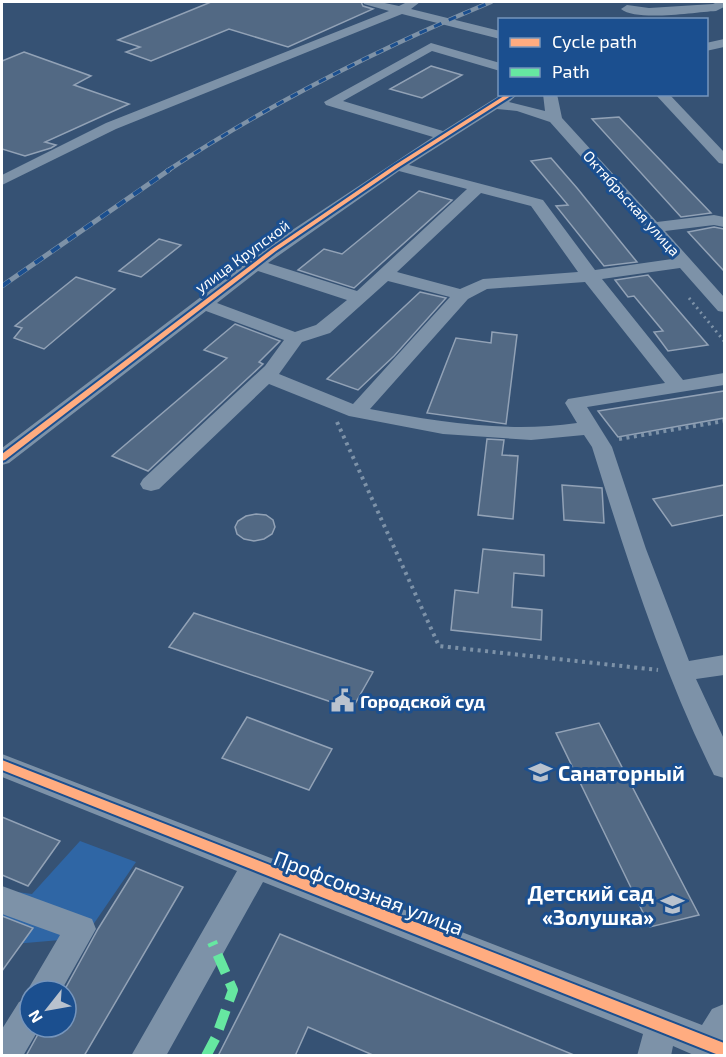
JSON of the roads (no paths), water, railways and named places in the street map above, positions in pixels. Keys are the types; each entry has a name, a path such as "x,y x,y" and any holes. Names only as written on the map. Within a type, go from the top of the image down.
{"street":[{"path":"368,2 498,35"},
{"path":"2,181 111,126 399,11 415,2"},
{"path":"618,18 630,5 649,12 716,7 724,2"},
{"path":"708,47 724,43"},
{"path":"473,60 498,45"},
{"path":"445,136 331,102 431,47 498,66"},
{"name":"улица Крупской","path":"2,458 255,264 397,166 509,96"},
{"path":"550,96 550,106 555,119"},
{"path":"663,96 724,160"},
{"path":"495,105 519,107 555,119"},
{"name":"Октябрьская улица","path":"555,119 652,228 686,262 724,307"},
{"path":"397,166 537,203 590,276 678,387"},
{"path":"151,484 266,376 295,338 323,329 387,275 477,188"},
{"path":"652,228 714,220 724,222"},
{"path":"356,412 462,295 483,284 590,276 686,262"},
{"path":"255,264 360,298"},
{"path":"387,275 462,295"},
{"path":"204,304 295,338"},
{"path":"266,376 356,412 445,429 594,435"},
{"path":"724,379 575,403 594,435 680,672 724,767"},
{"path":"680,672 724,665"},
{"name":"Профсоюзная улица","path":"2,765 256,866 657,1041 719,1038"},
{"path":"147,1056 256,866"},
{"path":"2,900 81,929 50,979"},
{"path":"4,1056 18,1033"}],"railway":[{"path":"167,171 245,123 325,79 491,2"},
{"path":"2,286 169,170"}],"place":[{"name":"Городской суд","path":"342,701"},
{"name":"Санаторный","path":"540,772"},
{"name":"Детский сад «Золушка»","path":"672,904"}]}
